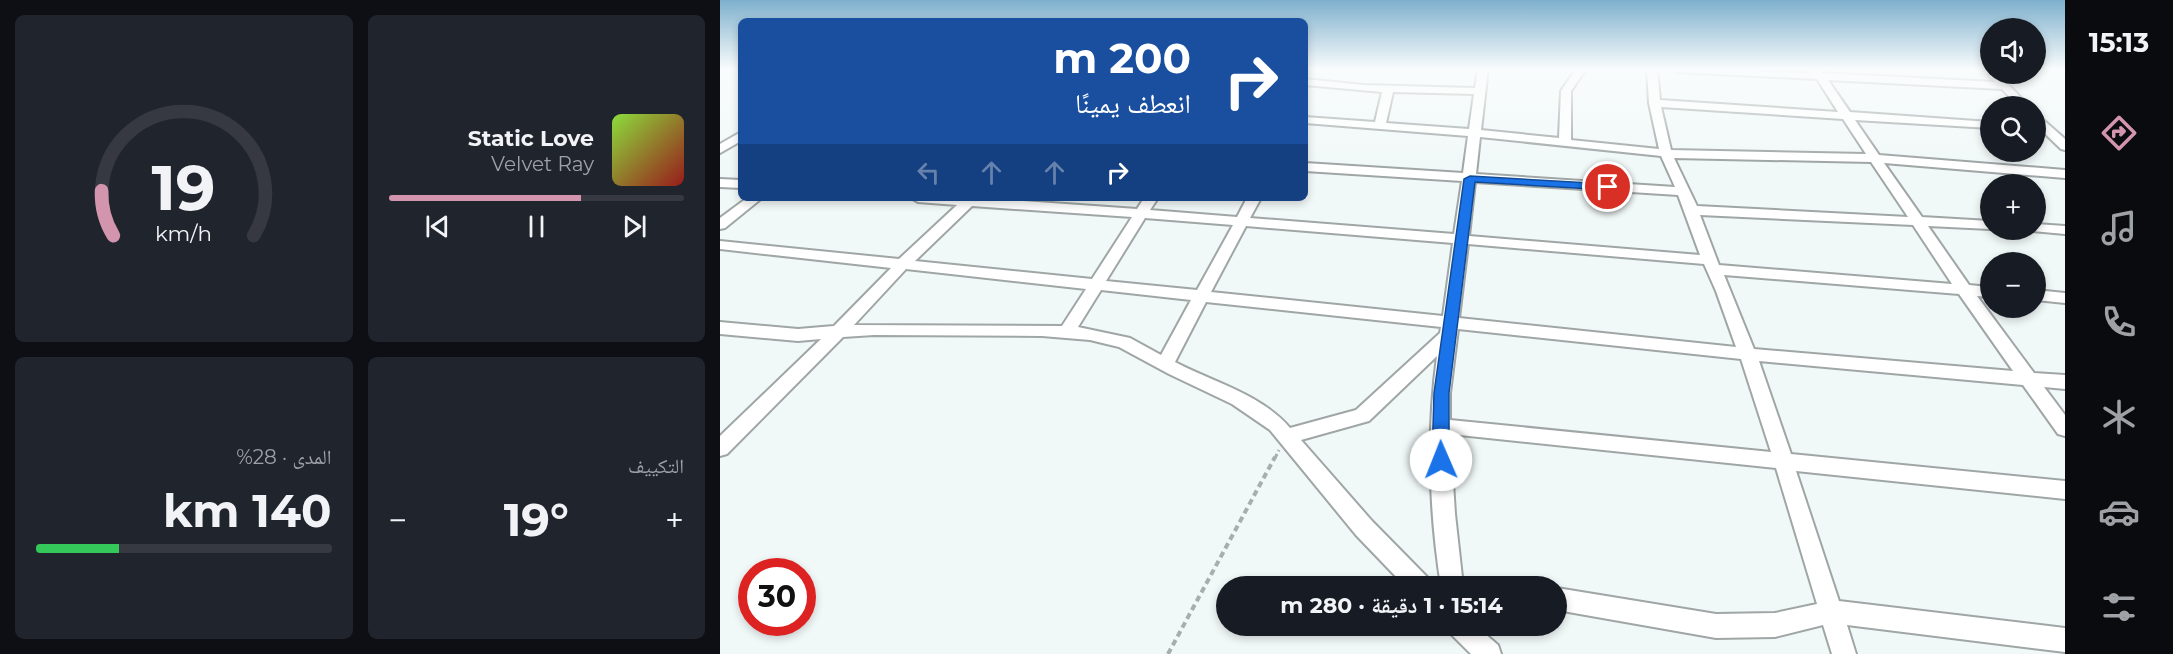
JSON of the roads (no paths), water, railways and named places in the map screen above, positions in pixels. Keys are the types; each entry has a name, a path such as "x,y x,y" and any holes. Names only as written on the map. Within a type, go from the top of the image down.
{"street":[{"path":"1380,126 1386,100"},
{"path":"1451,576 1444,519 1441,393 1479,100"},
{"path":"1565,141 1566,100"},
{"path":"1655,100 1666,154 1692,210 1747,354 1844,654"},
{"path":"1836,100 1964,290 2065,429"},
{"path":"1655,103 1980,124"},
{"path":"1308,120 1565,141 1666,154 1875,158 2065,174"},
{"path":"2046,132 2065,146"},
{"path":"723,145 738,138"},
{"path":"1308,167 1683,191"},
{"path":"720,183 738,184"},
{"path":"720,225 752,201"},
{"path":"720,448 969,201"},
{"path":"981,201 1461,240 1980,291"},
{"path":"1067,331 1149,201"},
{"path":"1165,364 1252,201"},
{"path":"1692,210 1918,219 1980,224"},
{"path":"2046,229 2065,230"},
{"path":"720,245 1097,284 1449,328 2065,382"},
{"path":"2046,296 2065,298"},
{"path":"720,328 798,335 963,328 1067,331 1124,342 1238,399 1267,417 1287,436 1364,528 1410,576"},
{"path":"1287,436 1362,416 1449,328"},
{"path":"1440,426 2065,490"},
{"path":"1567,601 1716,626 1775,625 1832,612 2065,640"},
{"path":"1470,636 1489,654"}]}
